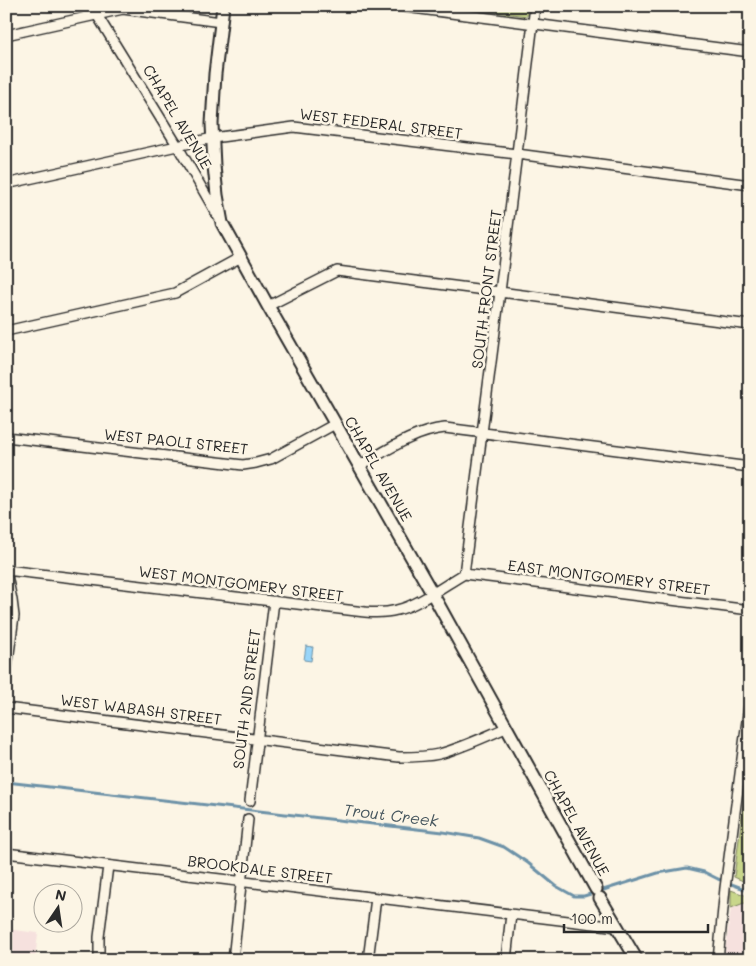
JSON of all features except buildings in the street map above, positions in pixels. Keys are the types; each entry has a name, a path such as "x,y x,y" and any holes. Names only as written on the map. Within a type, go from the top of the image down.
{"street":[{"path":"79,6 97,15"},
{"path":"222,223 217,194 212,124 215,74 223,6"},
{"path":"397,6 750,52"},
{"name":"SOUTH FRONT STREET","path":"464,574 535,6"},
{"path":"6,35 123,9 221,22"},
{"name":"CHAPEL AVENUE","path":"97,15 177,145 222,223 432,593 598,894 637,960"},
{"name":"WEST FEDERAL STREET","path":"6,184 177,145 294,127 750,185"},
{"path":"6,331 175,293 241,257"},
{"path":"268,306 338,271 750,325"},
{"name":"WEST PAOLI STREET","path":"6,437 243,465 271,459 335,424"},
{"path":"359,466 414,436 427,431 445,428 750,467"},
{"path":"6,570 14,616 6,676"},
{"name":"WEST MONTGOMERY STREET","path":"6,570 381,613 410,606 464,574"},
{"name":"EAST MONTGOMERY STREET","path":"464,574 750,610"},
{"name":"SOUTH 2ND STREET","path":"250,801 274,601"},
{"path":"718,960 725,888 750,698"},
{"name":"WEST WABASH STREET","path":"6,708 399,757 438,754 506,728"},
{"path":"232,960 248,819"},
{"name":"BROOKDALE STREET","path":"6,853 618,927"},
{"path":"99,960 99,937 108,866"},
{"path":"368,960 376,898"},
{"path":"506,960 512,914"}],"shaded area":[{"path":"744,903 750,904 750,960 724,960 731,908"},
{"path":"6,929 38,934 35,960 6,960"}],"green space":[{"path":"450,6 528,6 527,16"},
{"path":"750,783 750,884 734,877 746,786"},
{"path":"731,890 750,897 750,904 744,903 731,908"}],"water":[{"path":"306,646 313,647 311,661 304,660"}],"waterway":[{"name":"Trout Creek","path":"6,782 443,832 479,838 504,847 528,863 556,886 574,896 584,896 658,873 687,868 704,872 750,892"}]}
